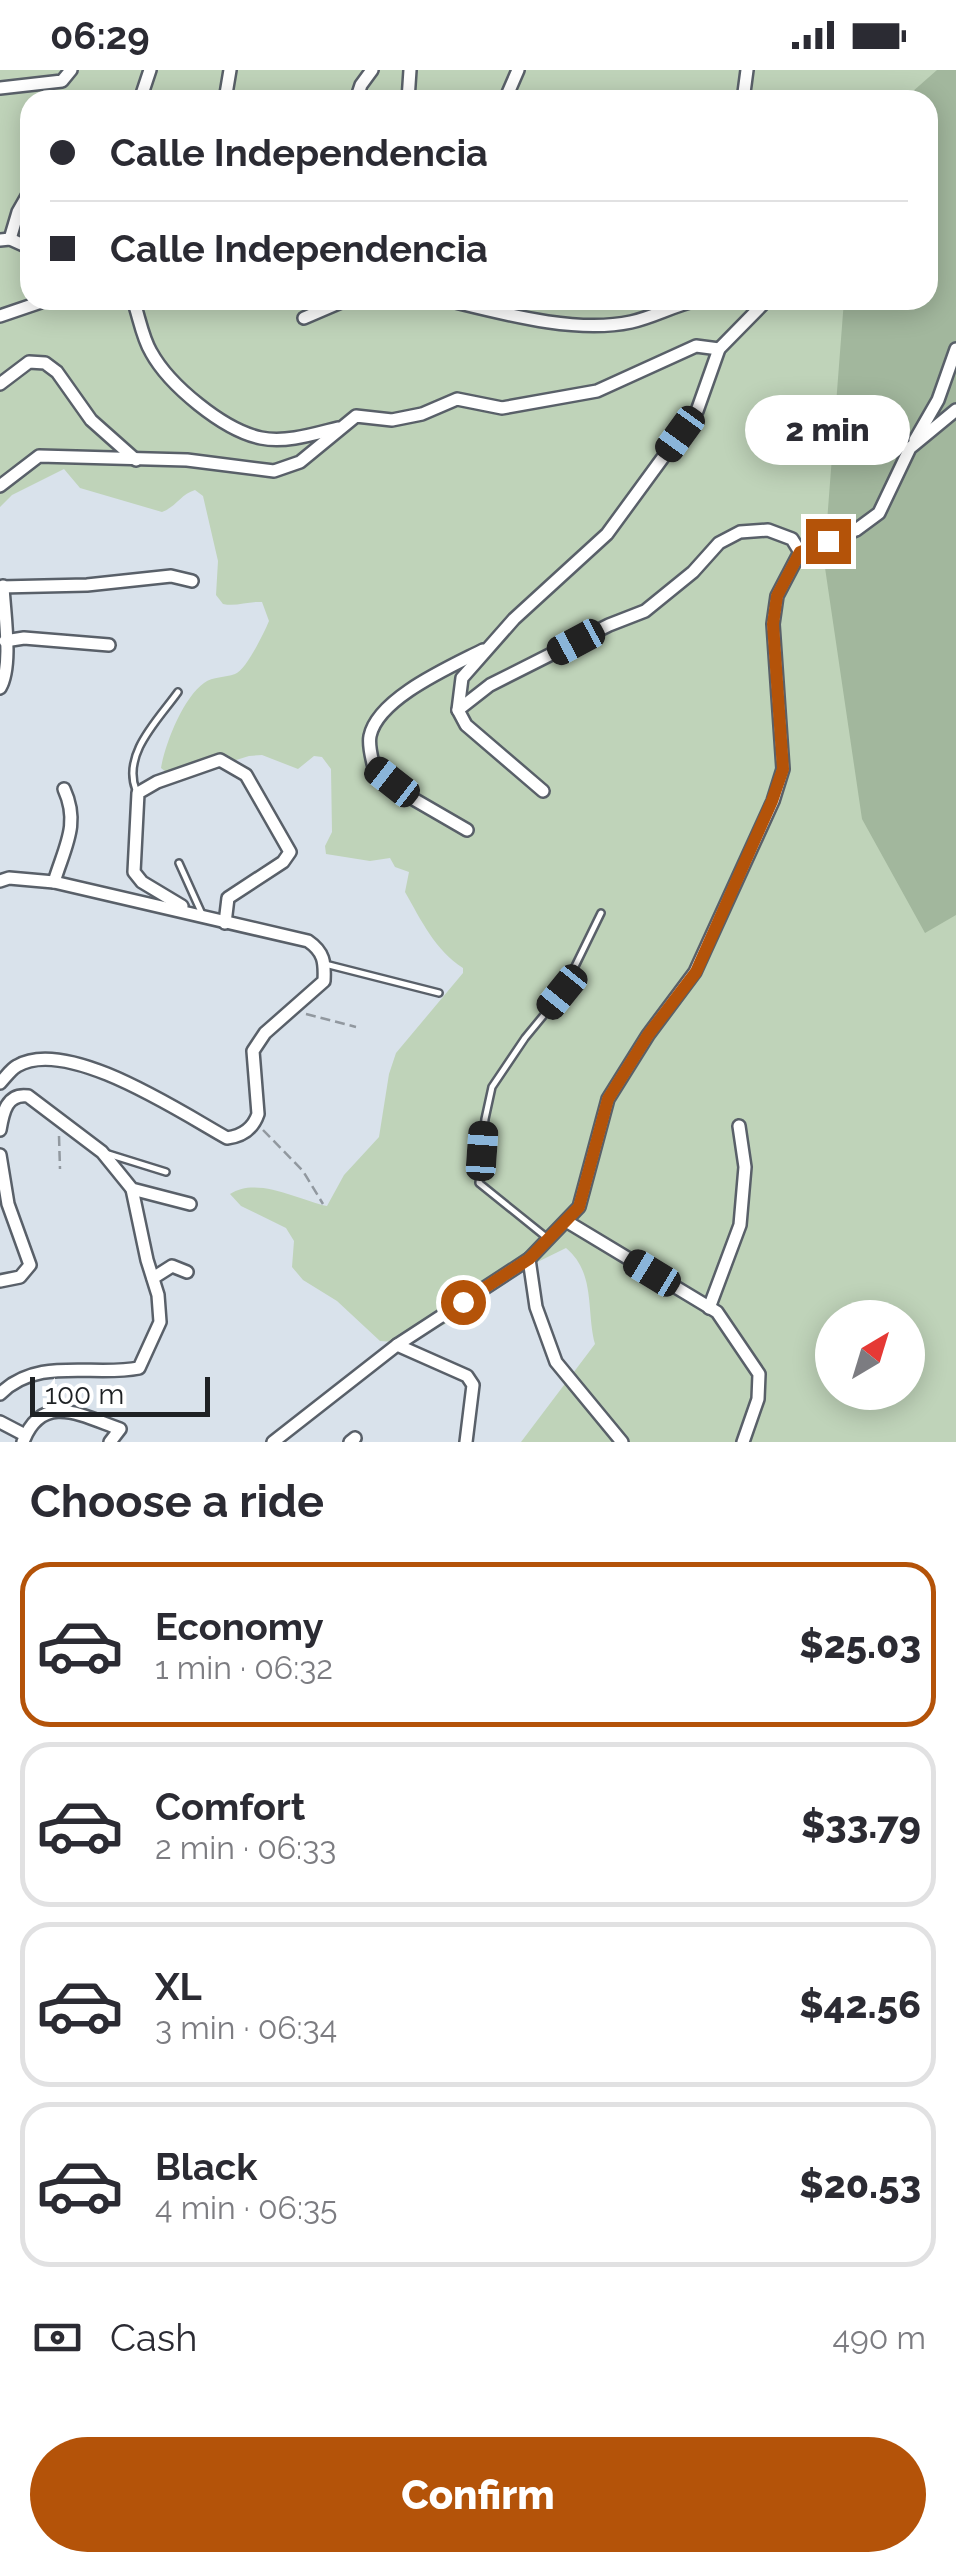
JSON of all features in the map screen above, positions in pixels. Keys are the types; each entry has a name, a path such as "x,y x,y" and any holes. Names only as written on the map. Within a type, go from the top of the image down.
{"street":[{"path":"0,88 62,81 71,70"},
{"path":"5,240 20,209"},
{"path":"137,310 150,352 181,390 222,421 260,438 299,438 340,428"},
{"path":"304,318 323,310"},
{"path":"490,310 584,325 632,322 661,310"},
{"path":"542,791 466,726 458,710 462,678 514,619 606,534 697,411 719,349 757,310"},
{"path":"0,486 39,456 186,460 274,470 300,462 356,416 392,420 422,414 456,399 502,408 596,391 696,346 719,349"},
{"path":"272,1442 397,1345 529,1259 579,1207 608,1099 648,1035 696,972 783,769 773,624 777,596 800,552 856,530 879,513 938,400 956,349"},
{"path":"0,384 29,362 44,363 57,372 91,420 136,460"},
{"path":"910,448 956,410"},
{"path":"458,710 490,685 645,610 693,572 718,543 740,532 768,530 792,539 800,552"},
{"path":"0,688 4,682 5,641 1,586 86,585 171,576 192,581"},
{"path":"5,641 24,638 109,645"},
{"path":"467,830 410,797 374,768 369,740 377,718 422,682 491,645"},
{"path":"201,916 142,882 134,872 138,793 157,782 220,760 246,775 290,852 283,862 228,898 225,923"},
{"path":"54,882 72,820 73,809 64,788"},
{"path":"0,882 9,878 54,882 308,941 320,950 325,964 324,981 266,1033 253,1051 258,1114 242,1136 227,1138 114,1074 48,1059 18,1065 0,1082"},
{"path":"0,1130 4,1109 20,1095 28,1096 102,1152 132,1190 158,1294 160,1322 140,1368 120,1372 38,1372 0,1394"},
{"path":"709,1308 740,1225 745,1168 738,1126"},
{"path":"0,1155 8,1204 30,1264 20,1276 0,1281"},
{"path":"132,1190 190,1204"},
{"path":"566,1221 717,1312 759,1374 758,1399 744,1442"},
{"path":"0,1222 18,1231"},
{"path":"529,1259 536,1307 556,1362 622,1442"},
{"path":"153,1278 172,1266 187,1272"},
{"path":"397,1345 467,1376 473,1385 466,1442"},
{"path":"0,1422 24,1439 43,1414 60,1408 120,1428 110,1442"}],"lane":[{"path":"138,793 131,777 137,750 178,692"},
{"path":"179,864 201,916"},
{"path":"548,1239 480,1183 484,1118 492,1087 562,992 601,914"},
{"path":"325,964 438,992"},
{"path":"102,1152 166,1172"}],"path":[{"path":"290,1010 356,1026"},
{"path":"58,1117 60,1169"},
{"path":"255,1122 303,1171 322,1204"}],"green space":[{"path":"0,70 956,70 956,1442 521,1442 595,1344 586,1281 566,1248 509,1276 445,1324 409,1343 380,1341 337,1301 303,1280 292,1267 294,1241 286,1228 241,1206 230,1194 241,1189 265,1188 327,1206 344,1175 379,1137 396,1053 463,973 463,968 437,943 405,892 409,872 395,867 390,858 370,861 326,854 325,846 332,832 331,769 322,757 314,756 298,769 262,755 249,756 175,779 161,768 166,747 189,699 208,681 239,671 269,621 262,602 223,604 216,595 218,561 203,496 195,490 162,512 80,488 64,469 12,495 0,507"},
{"path":"937,70 956,70 956,915 925,933 862,819 824,561 843,310 938,310 938,90 914,90"}],"route":[{"path":"463,1302 529,1259 579,1207 608,1099 648,1035 696,972 783,769 773,624 777,596 800,552 828,541"}]}
